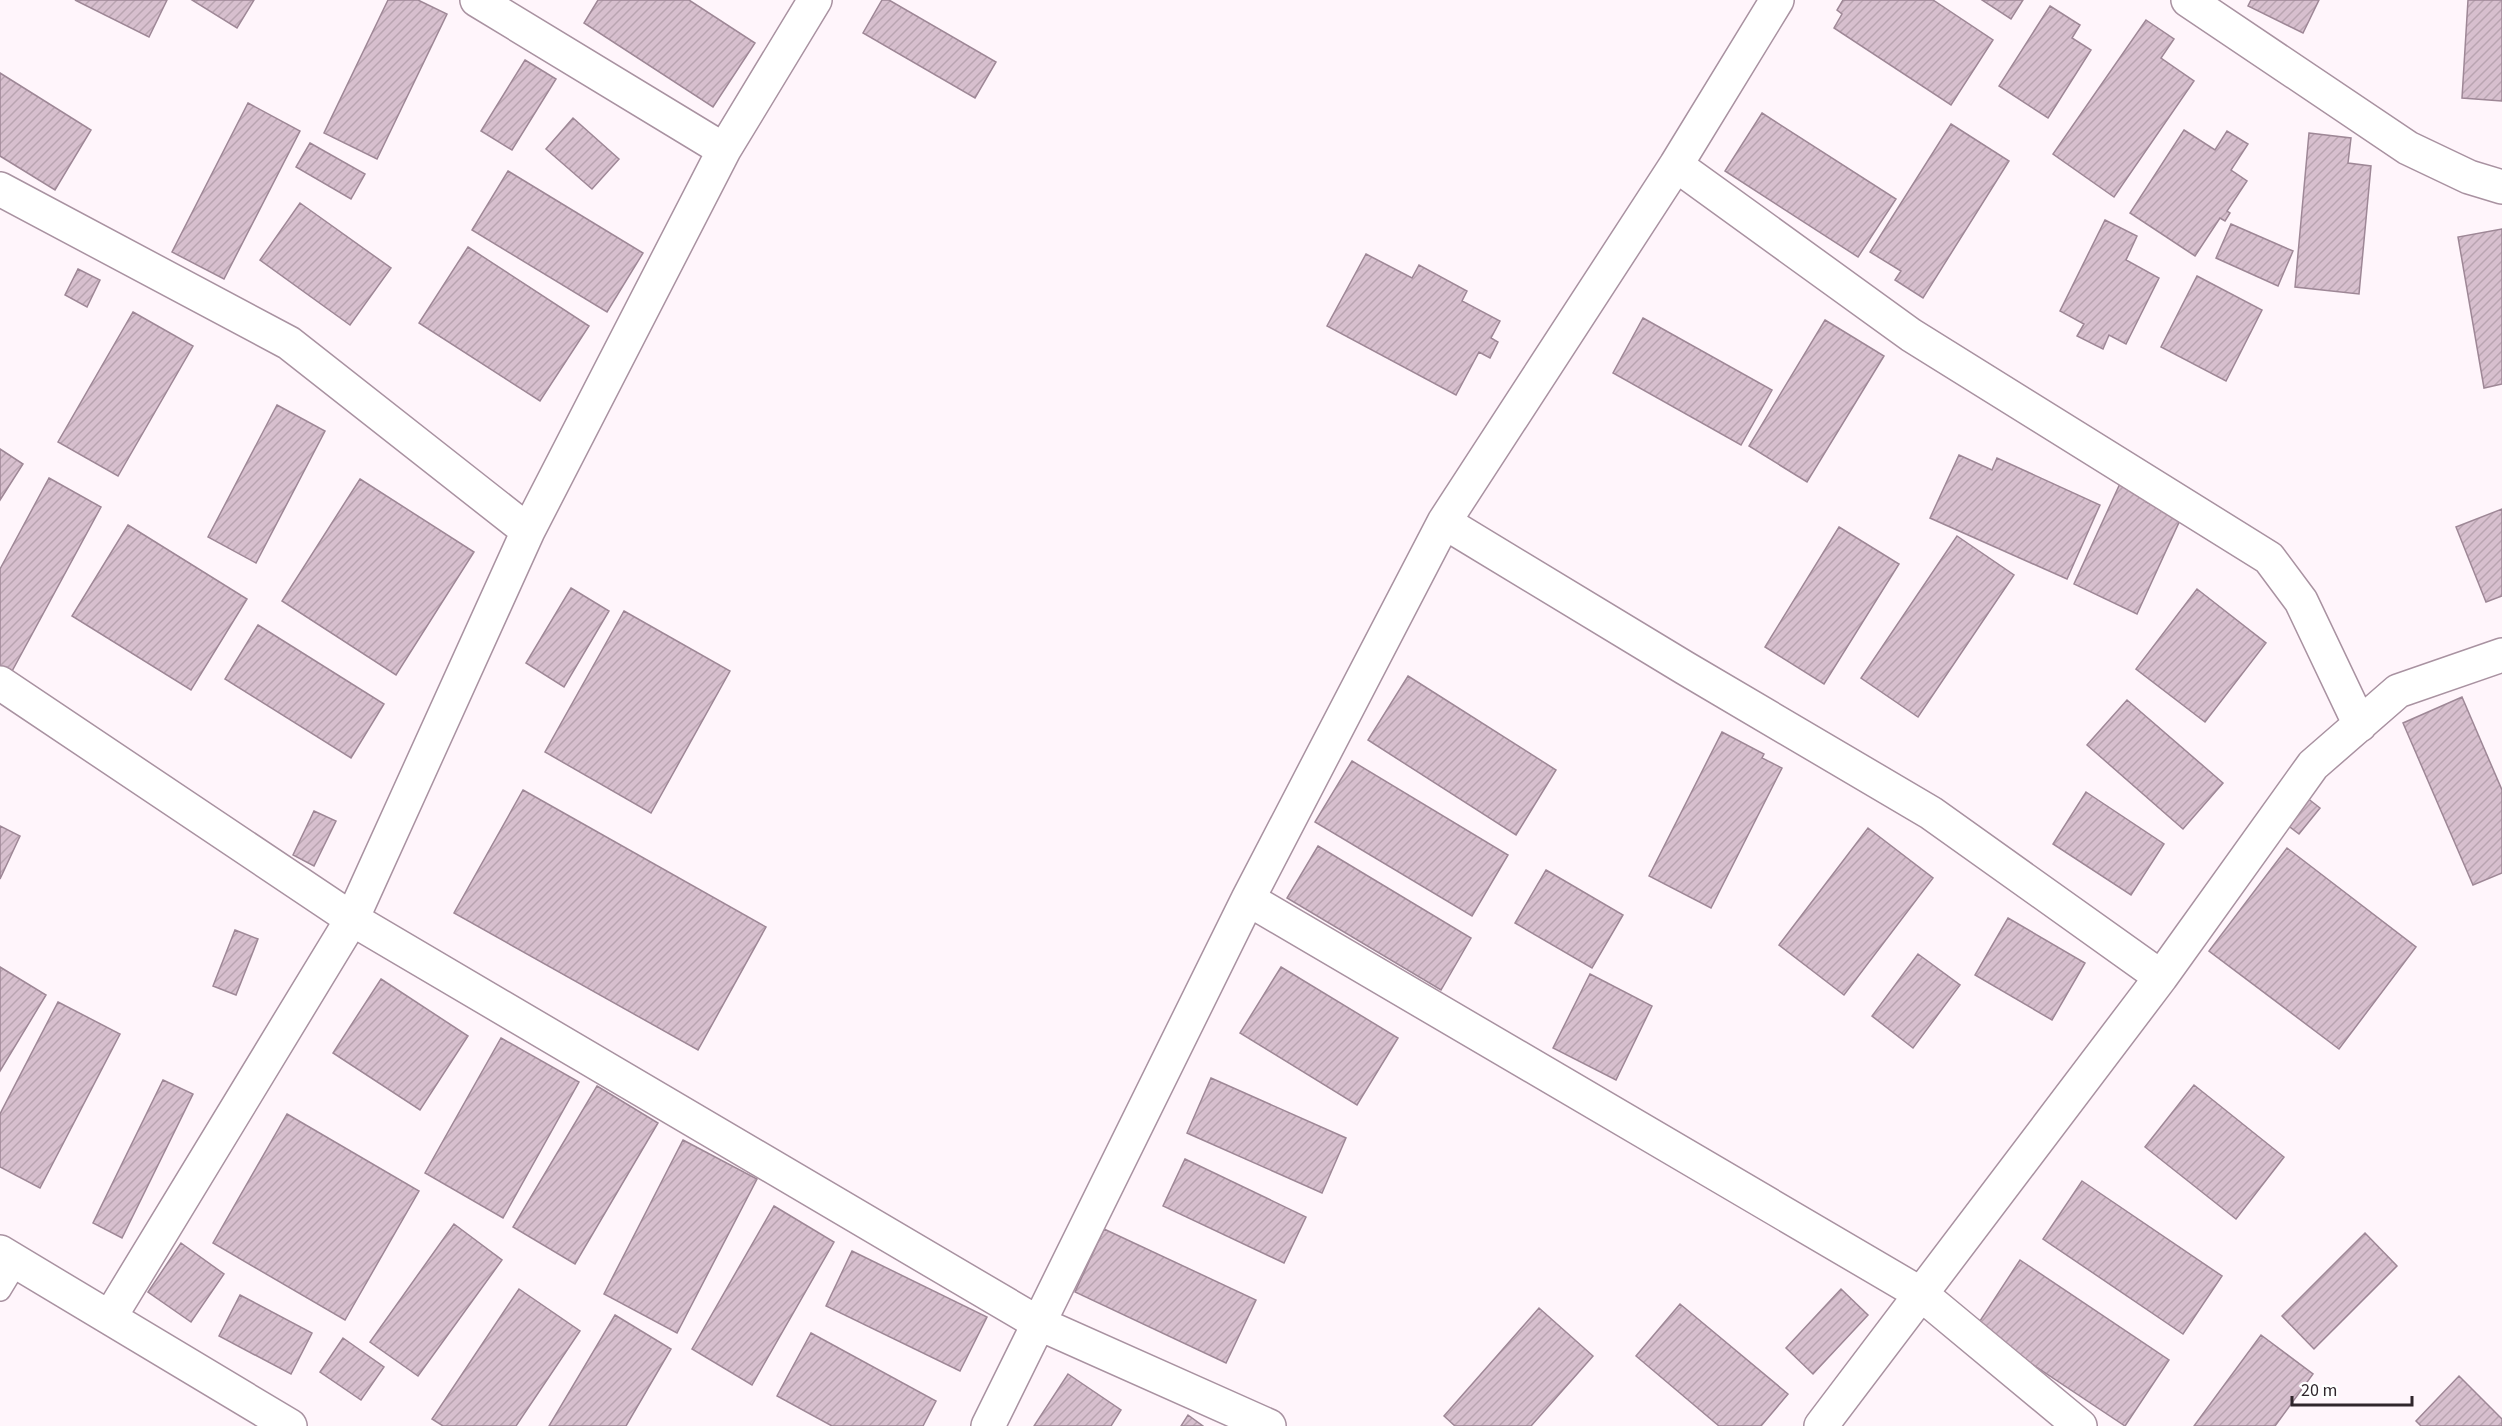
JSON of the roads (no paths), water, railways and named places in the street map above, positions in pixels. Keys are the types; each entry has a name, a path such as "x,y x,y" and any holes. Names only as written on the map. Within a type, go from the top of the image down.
{"street":[{"path":"477,0 724,150"},
{"path":"110,1317 352,919 528,531 724,150 815,0"},
{"path":"988,1426 1248,899 1444,522 1677,165 1777,0"},
{"path":"2188,0 2408,148 2469,177 2502,187"},
{"path":"1677,165 1911,335 2269,558 2301,601 2360,725"},
{"path":"0,189 289,344 528,531"},
{"path":"1444,522 1931,813 2161,977"},
{"path":"1821,1426 2161,977 2313,765 2398,691 2502,655"},
{"path":"0,683 352,919 1038,1323 1269,1426"},
{"path":"1248,899 1921,1294 2080,1426"},
{"path":"9,1257 290,1426"}],"lane":[{"path":"0,1290 9,1257"}]}
